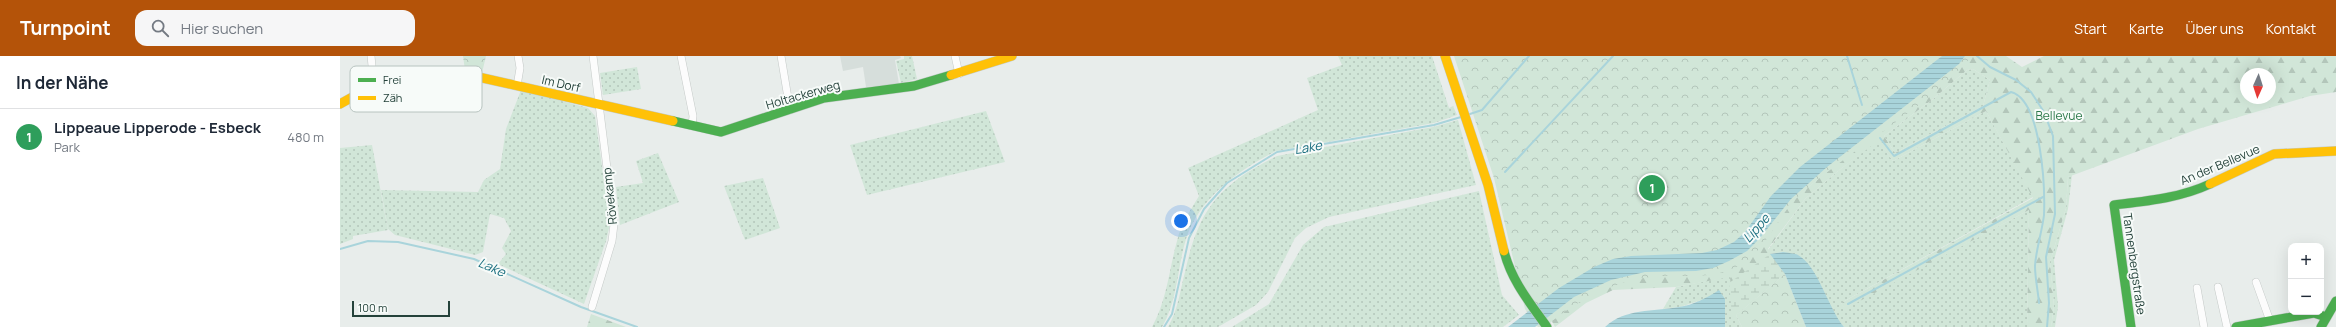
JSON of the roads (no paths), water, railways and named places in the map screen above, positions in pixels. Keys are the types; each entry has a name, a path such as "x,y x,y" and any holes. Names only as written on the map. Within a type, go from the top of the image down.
{"street":[{"path":"371,56 372,66"},
{"path":"517,86 520,68 518,56"},
{"name":"Rövekamp","path":"592,307 612,241 614,224 593,56"},
{"path":"681,56 693,116 692,126"},
{"path":"781,56 790,110"},
{"path":"955,56 959,74"},
{"name":"Holtackerweg","path":"600,106 722,132 824,98 914,86 959,74 1012,56"},
{"path":"1446,56 1488,185 1503,250 1518,285 1547,327"},
{"name":"Im Dorf","path":"482,78 600,106"},
{"name":"Im Dorf","path":"340,104 350,98"},
{"name":"An der Bellevue","path":"2114,205 2166,198 2193,192 2274,154 2336,151"},
{"name":"Tannenbergstraße","path":"2114,205 2131,327"},
{"path":"2256,282 2270,321"},
{"path":"2218,287 2227,327"},
{"path":"2197,288 2204,327"},
{"path":"2321,327 2336,301"},
{"path":"2236,327 2314,313 2326,318"}],"water":[{"name":"Lippe","path":"1942,56 1965,56 1959,64 1827,167 1791,199 1760,238 1747,251 1713,268 1696,271 1645,272 1611,280 1574,297 1535,327 1508,327 1559,288 1594,267 1613,259 1631,256 1702,253 1717,250 1734,242 1745,232 1771,196 1800,167"},
{"path":"1783,252 1798,255 1805,260 1817,278 1838,319 1844,327 1806,327 1785,274 1770,254"},
{"path":"1719,290 1725,299 1725,327 1605,327 1613,321 1630,314 1689,305"}],"waterway":[{"name":"Lake","path":"1467,115 1482,110 1529,56"},
{"path":"1505,172 1613,56"},
{"path":"1847,56 1862,105"},
{"path":"1977,56 1990,67 2016,80 2031,92 2044,112 2053,136 2055,214 2046,257 2049,303 2047,327"},
{"path":"1880,138 1894,156 2011,92 2021,99 2029,111 2035,128 2040,147 2044,186 2044,215 2035,266 2039,303"},
{"name":"Lake","path":"1164,327 1172,314 1189,238 1204,209 1227,183 1277,152 1434,125 1461,117"},
{"path":"1848,304 2043,197"},
{"name":"Lake","path":"340,249 368,241 398,242 474,259 581,307 637,327"}],"place":[{"name":"Lippeaue Lipperode - Esbeck","path":"1652,188"}],"park label":[{"name":"Bellevue","path":"2059,116"}]}
